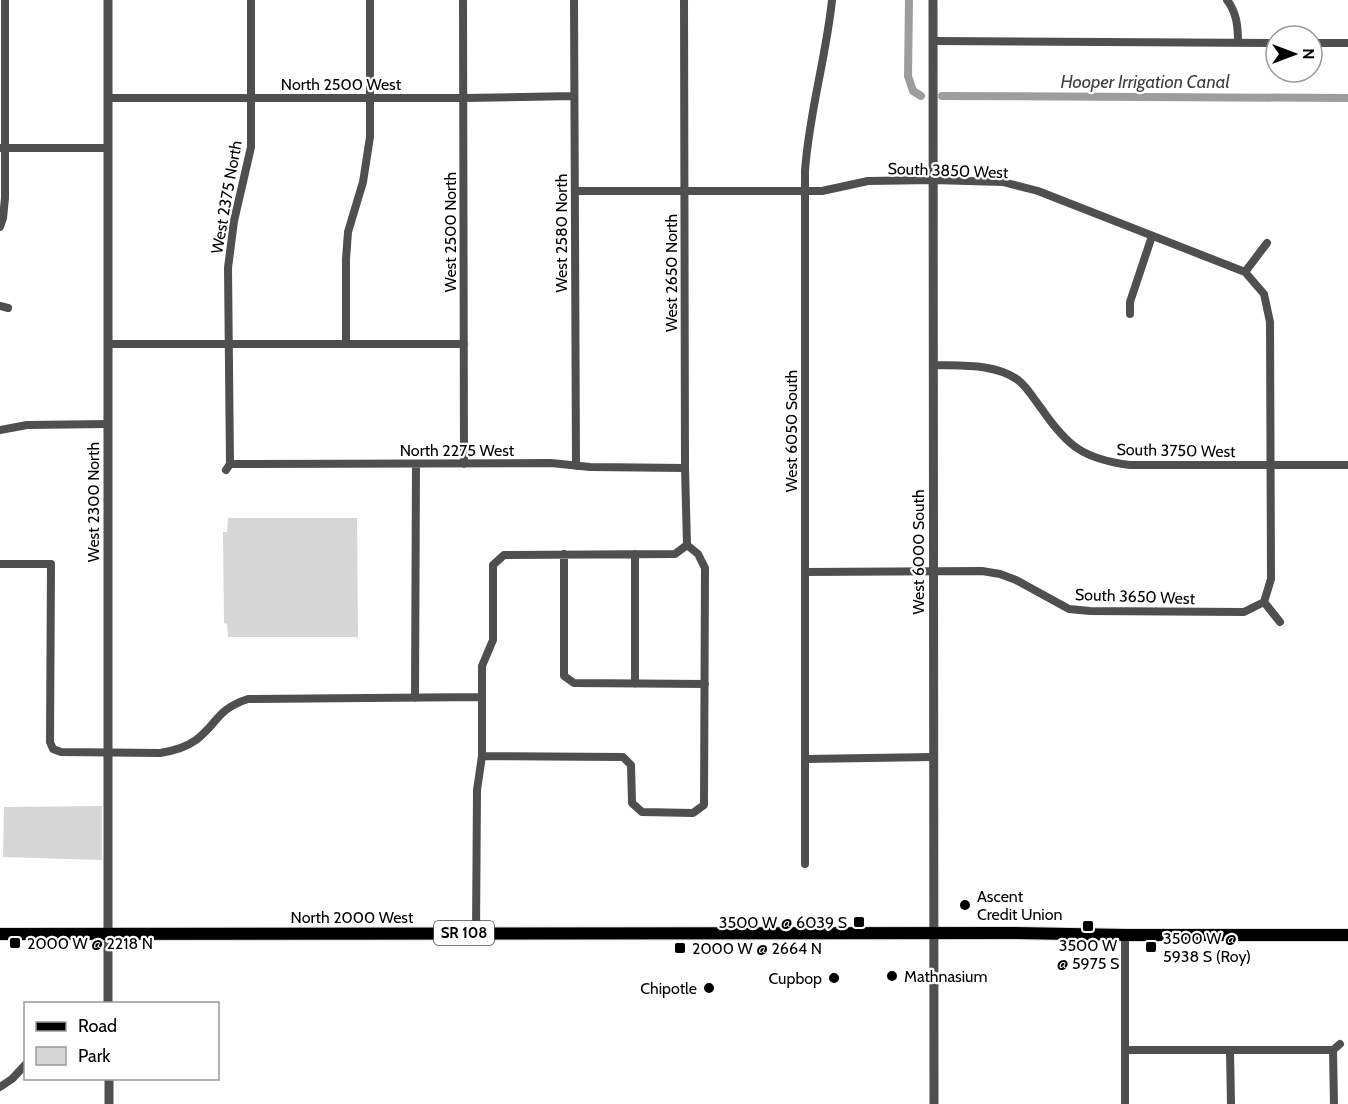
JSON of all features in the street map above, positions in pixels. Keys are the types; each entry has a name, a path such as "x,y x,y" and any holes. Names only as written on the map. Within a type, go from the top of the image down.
{"main road":[{"name":"North 2000 West","path":"0,934 934,933"},
{"name":"SR 108","path":"934,933 1348,935"}],"street":[{"path":"0,227 4,198 2,40 5,0"},
{"name":"West 2300 North","path":"108,0 108,1002"},
{"name":"West 2375 North","path":"228,467 228,268 230,244 251,147 252,0"},
{"path":"345,344 345,259 348,232 368,160 370,0"},
{"name":"West 2500 North","path":"463,0 464,464"},
{"name":"West 2580 North","path":"574,0 576,466"},
{"name":"West 2650 North","path":"684,0 687,545"},
{"name":"West 6050 South","path":"805,864 805,191 807,136 829,28 832,0"},
{"name":"West 6000 South","path":"933,0 934,1104"},
{"path":"1227,0 1238,24 1238,43"},
{"path":"933,41 1264,43"},
{"path":"1324,43 1348,43"},
{"name":"North 2500 West","path":"108,98 574,96"},
{"path":"2,148 108,148"},
{"name":"South 3850 West","path":"574,191 822,191 868,181 1003,182 1038,191 1245,272"},
{"path":"1130,314 1130,302 1152,236"},
{"path":"1267,243 1245,272 1264,294 1270,322 1271,579 1264,602 1280,622"},
{"path":"108,344 464,344"},
{"name":"South 3750 West","path":"933,365 974,366 998,370 1018,380 1058,433 1089,456 1108,462 1130,465 1348,465"},
{"path":"0,430 27,425 108,424"},
{"path":"415,698 416,464"},
{"name":"North 2275 West","path":"228,467 551,464 685,468"},
{"path":"476,933 477,790 482,756 482,666 493,640 493,565 504,555 675,554 687,545 698,554 705,568 704,805 693,813 642,812 632,802 631,765 623,757 482,756"},
{"path":"564,554 564,675 574,683 705,684"},
{"path":"635,554 635,684"},
{"path":"0,564 51,564 50,742 53,749 61,752 160,753 174,750 197,739 223,711 235,703 248,699 482,697"},
{"name":"South 3650 West","path":"805,572 982,571 1000,574 1069,609 1090,611 1244,612 1264,602"},
{"path":"805,759 933,757"},
{"path":"1125,935 1125,1104"},
{"path":"1125,1050 1337,1047 1334,1104"},
{"path":"1230,1050 1231,1104"},
{"path":"0,1087 12,1079 24,1066"},
{"path":"109,1080 109,1104"}],"green space":[{"path":"228,518 357,518 358,637 228,637 227,624 224,623 223,532 227,532"},
{"path":"102,806 102,860 3,857 4,807"}],"waterway":[{"name":"Hooper Irrigation Canal","path":"909,0 908,76 913,91 921,96"},
{"name":"Hooper Irrigation Canal","path":"942,96 1348,98"}],"place":[{"name":"Ascent Credit Union","path":"965,905"},
{"name":"3500 W @ 6039 S","path":"859,922"},
{"name":"3500 W @ 5975 S","path":"1088,926"},
{"name":"2000 W @ 2218 N","path":"15,943"},
{"name":"3500 W @ 5938 S (Roy)","path":"1151,947"},
{"name":"2000 W @ 2664 N","path":"680,948"},
{"name":"Mathnasium","path":"892,976"},
{"name":"Cupbop","path":"834,978"},
{"name":"Chipotle","path":"709,988"}]}
